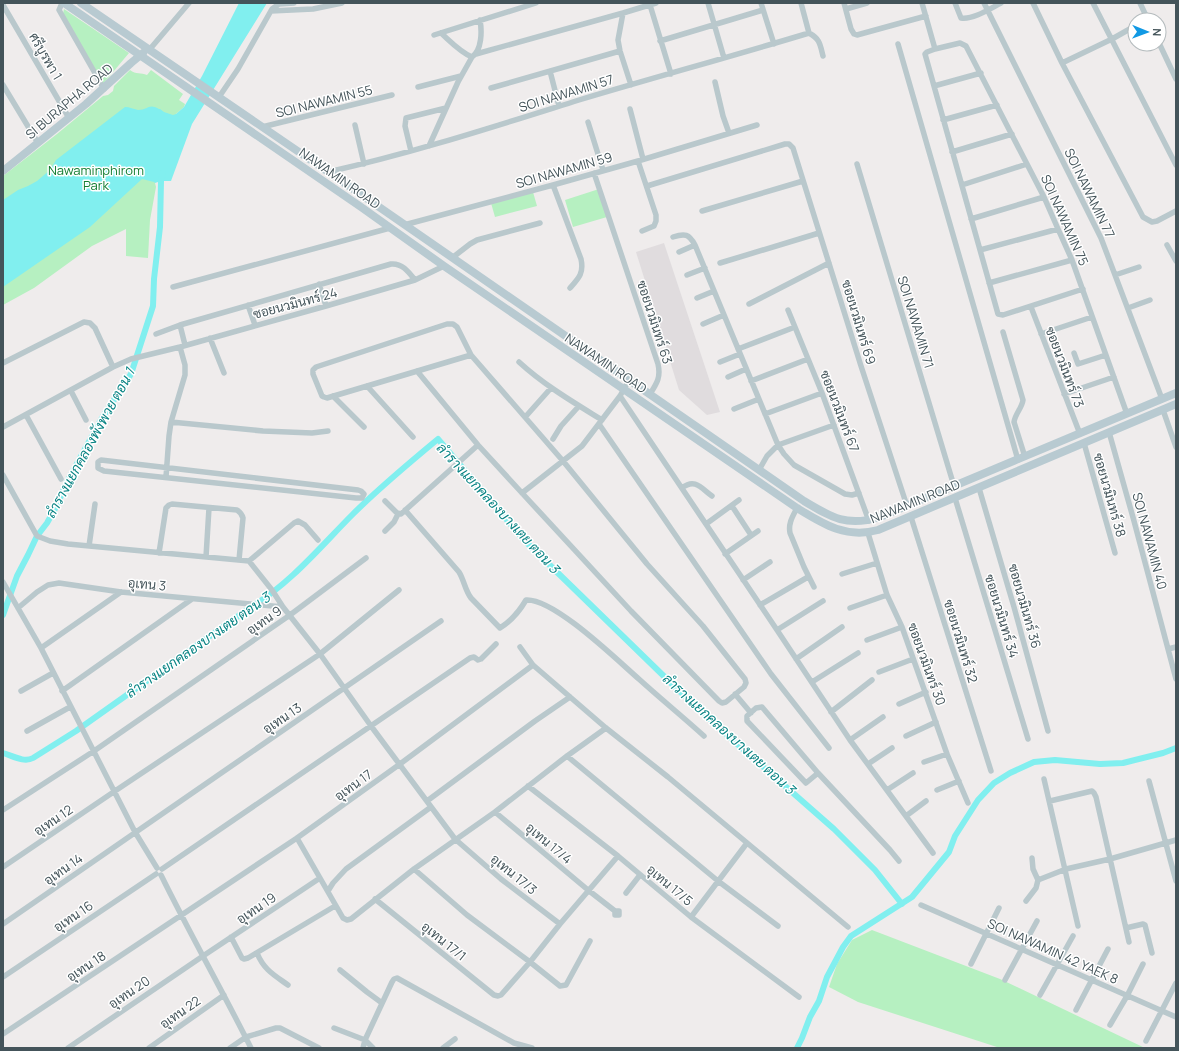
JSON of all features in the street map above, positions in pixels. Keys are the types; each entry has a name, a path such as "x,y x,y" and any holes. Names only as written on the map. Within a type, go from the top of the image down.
{"main road":[{"name":"NAWAMIN ROAD","path":"63,3 390,228 622,393 797,508 837,530 868,533 878,530 1176,404"},
{"name":"NAWAMIN ROAD","path":"82,3 804,501 828,516 839,520 859,522 869,521 880,517 1176,394"},
{"name":"SI BURAPHA ROAD","path":"4,167 38,143 69,118 104,89 140,55 150,49"},
{"path":"444,266 452,258"}],"street":[{"path":"63,3 59,10 104,89"},
{"path":"150,49 189,3"},
{"path":"216,95 238,69 275,5 294,3"},
{"path":"271,11 313,9 342,3"},
{"path":"434,35 536,3"},
{"path":"708,3 724,58"},
{"path":"761,3 774,44"},
{"path":"801,3 809,33 819,40 822,56"},
{"path":"867,3 845,6 852,32 854,34 857,35 926,16"},
{"path":"922,3 935,49 925,54 998,314 1003,315 1083,290"},
{"path":"955,3 960,16 963,18 988,10 1001,3"},
{"name":"SOI NAWAMIN 77","path":"984,3 1101,238 1162,399"},
{"path":"1033,3 1062,63 1143,217 1152,222 1176,211"},
{"path":"1093,3 1176,165"},
{"path":"441,33 459,49 468,55 474,55 623,13 640,5 653,4 660,41 671,74"},
{"name":"ศรีบูรพา 1","path":"3,5 69,118"},
{"path":"660,41 763,10"},
{"path":"623,13 618,37 620,51 631,85"},
{"path":"429,146 461,76 474,55 481,32 480,20"},
{"path":"1062,63 1127,31"},
{"name":"SOI NAWAMIN 57","path":"328,172 364,164 429,146 559,106 809,33"},
{"name":"SOI NAWAMIN 75","path":"935,49 960,43 963,44 966,46 981,73 1044,197 1072,260 1127,414"},
{"path":"898,44 1022,459"},
{"path":"491,88 620,51"},
{"path":"1163,52 1176,79"},
{"path":"550,71 559,106"},
{"path":"934,86 981,73"},
{"path":"418,87 461,76"},
{"path":"716,82 723,116 729,133"},
{"path":"3,85 38,143"},
{"name":"SOI NAWAMIN 55","path":"262,127 392,95"},
{"path":"943,120 997,105"},
{"path":"411,151 405,126 406,118 446,108"},
{"path":"630,109 647,186 656,215 654,226 642,231"},
{"path":"588,122 603,170"},
{"path":"355,125 364,164"},
{"name":"SOI NAWAMIN 59","path":"403,225 553,185 756,125"},
{"path":"952,152 1012,134"},
{"name":"ซอยนวมินทร์ 69","path":"647,186 789,144 794,152 861,366 907,506"},
{"name":"SOI NAWAMIN 71","path":"857,164 954,486"},
{"path":"962,185 1027,164"},
{"name":"ซอยนวมินทร์ 63","path":"594,173 660,369 659,377 650,394"},
{"path":"702,211 803,181"},
{"path":"553,185 581,259 581,274 570,288"},
{"path":"971,219 1044,197"},
{"path":"452,258 477,240 540,223"},
{"path":"173,287 390,228"},
{"path":"980,250 1058,229"},
{"path":"720,263 819,233"},
{"path":"673,237 682,234 687,235 692,239 778,445 784,454 794,465 845,494 852,495 859,493"},
{"path":"1167,245 1176,261"},
{"path":"679,252 695,246"},
{"path":"989,283 1072,260"},
{"path":"156,334 180,325 396,263 407,270 415,280"},
{"path":"749,304 829,263"},
{"name":"ซอยนวมินทร์ 24","path":"3,427 126,361 415,280 444,266"},
{"path":"687,276 705,268"},
{"path":"1115,275 1139,268"},
{"path":"319,284 326,306"},
{"path":"697,298 714,291"},
{"path":"1128,308 1150,300"},
{"path":"248,305 255,325"},
{"name":"ซอยนวมินทร์ 73","path":"1031,307 1080,434"},
{"name":"ซอยนวมินทร์ 67","path":"788,310 822,393 869,521"},
{"path":"703,324 724,315"},
{"path":"1041,334 1092,316"},
{"path":"3,363 84,322 90,323 95,328 113,368"},
{"path":"417,371 478,445 631,611 719,701 722,703 726,702 744,687 746,683 745,679 703,626 647,564 563,461 471,354 457,327 453,324 447,324 316,367 313,370 313,374 322,396 327,398 471,354"},
{"path":"166,477 171,422 184,375 185,366 180,325"},
{"path":"720,362 795,327"},
{"path":"1003,332 1023,400 1022,406 1014,422 1022,459"},
{"path":"210,338 224,373"},
{"path":"1074,354 1078,364 1106,355"},
{"path":"751,381 808,359"},
{"path":"519,362 551,388 600,422 771,674 829,748"},
{"path":"728,377 746,369"},
{"path":"1064,394 1114,376"},
{"path":"522,493 582,446 622,393 629,380"},
{"path":"367,386 413,437"},
{"path":"528,415 551,388"},
{"path":"71,391 86,420"},
{"path":"622,393 725,554 831,712 933,853"},
{"path":"765,414 822,393"},
{"path":"333,396 364,427"},
{"path":"734,409 759,399"},
{"path":"553,439 561,426 579,406"},
{"path":"1163,410 1176,447"},
{"path":"26,414 61,479"},
{"path":"171,422 263,431 312,433 328,431"},
{"path":"759,470 767,456 778,445 834,425"},
{"name":"SOI NAWAMIN 40","path":"1109,432 1176,679"},
{"name":"ซอยนวมินทร์ 38","path":"1084,443 1115,553"},
{"path":"385,531 394,522 398,514 401,514 478,445"},
{"path":"101,460 167,467 361,490 364,494 362,498 356,498 166,477 104,471 100,470 97,465 101,460"},
{"path":"3,475 38,537 49,541 249,561 298,521 305,525 318,540"},
{"path":"682,488 688,484 696,484 712,496"},
{"name":"ซอยนวมินทร์ 36","path":"979,488 1012,599 1048,731"},
{"name":"ซอยนวมินทร์ 34","path":"955,498 1028,739"},
{"path":"706,524 739,500"},
{"path":"385,501 398,514"},
{"path":"89,546 95,504"},
{"path":"159,553 166,508 172,504 237,510 243,518 239,560"},
{"path":"732,506 751,535"},
{"path":"206,557 209,508"},
{"path":"797,508 790,522 790,533 808,577 814,587"},
{"path":"405,510 459,572 471,598 500,628 514,617 526,600 531,600 550,607 590,636 704,736"},
{"name":"ซอยนวมินทร์ 32","path":"911,517 991,772"},
{"path":"725,554 758,531"},
{"name":"ซอยนวมินทร์ 30","path":"868,533 887,595 902,627 947,754 968,803"},
{"name":"อุเทน 9","path":"3,810 94,751 290,615 366,558"},
{"name":"อุเทน 17/3","path":"249,561 320,654 344,689 455,839 502,879 560,924"},
{"path":"743,580 770,562"},
{"path":"842,574 877,563"},
{"path":"760,605 808,577"},
{"path":"3,582 6,590 41,648 135,832 159,872 251,1048"},
{"name":"อุเทน 3","path":"17,608 48,584 59,583 121,592 283,607"},
{"name":"อุเทน 12","path":"3,868 114,791 320,654 399,590"},
{"path":"41,648 121,592"},
{"path":"850,608 887,595"},
{"path":"62,691 192,598"},
{"path":"777,630 823,601"},
{"name":"อุเทน 13","path":"135,832 441,621"},
{"path":"796,659 842,627"},
{"path":"867,640 902,627"},
{"name":"อุเทน 16","path":"3,977 159,872 470,658 474,657 478,660 481,659 496,644"},
{"path":"520,647 533,665 606,728 668,777 848,927"},
{"path":"1168,649 1176,648"},
{"path":"812,682 858,653"},
{"path":"879,672 914,659"},
{"name":"อุเทน 17","path":"181,916 297,838 400,764 533,665"},
{"path":"21,691 53,673"},
{"path":"831,712 872,680"},
{"path":"899,704 926,692"},
{"path":"735,694 751,713"},
{"path":"427,801 570,697"},
{"path":"27,732 70,707"},
{"path":"818,773 806,782 747,721 747,716 756,708 762,707 818,773 899,861"},
{"path":"850,740 883,717"},
{"path":"906,736 936,722"},
{"path":"297,838 343,918 347,920 351,919 414,869 495,812 567,756 606,728"},
{"path":"868,764 892,748"},
{"path":"924,762 947,754"},
{"path":"567,756 718,881 778,926"},
{"path":"887,790 912,773"},
{"path":"1044,779 1078,926"},
{"path":"937,790 959,780"},
{"path":"1149,781 1176,881"},
{"name":"อุเทน 17/5","path":"528,786 618,856 691,917 799,997"},
{"path":"1050,801 1092,791 1094,793 1129,942"},
{"path":"906,816 926,801"},
{"path":"328,891 346,869 431,807"},
{"name":"อุเทน 17/4","path":"495,812 615,911"},
{"name":"อุเทน 14","path":"3,924 135,832"},
{"path":"1038,880 1066,869 1110,859 1176,840"},
{"path":"691,917 747,843"},
{"path":"530,962 588,890 618,856"},
{"path":"1026,901 1036,888 1038,880 1033,869 1032,858"},
{"path":"414,869 467,915 560,986 566,985 590,941"},
{"path":"626,893 640,874"},
{"name":"อุเทน 19","path":"203,956 320,878"},
{"name":"อุเทน 17/1","path":"375,899 494,995 501,995 530,962"},
{"path":"231,937 242,958 248,958 335,906"},
{"name":"SOI NAWAMIN 42 YAEK 8","path":"921,906 1176,1017"},
{"path":"971,964 999,908"},
{"name":"อุเทน 18","path":"3,1034 181,916"},
{"path":"1005,980 1037,921"},
{"path":"1126,928 1143,924 1145,925 1152,953"},
{"path":"1040,995 1072,936"},
{"path":"1076,1010 1108,949"},
{"path":"257,953 262,964 267,970 288,985"},
{"name":"อุเทน 20","path":"68,1048 203,956"},
{"path":"1110,1025 1143,964"},
{"path":"340,970 382,1003"},
{"path":"363,1048 365,1040 392,982 397,978 514,1044 532,1048"},
{"path":"1146,1041 1176,983"},
{"name":"อุเทน 22","path":"149,1048 224,995"},
{"path":"230,1048 246,1037 276,1028 280,1028 319,1048"},
{"path":"334,1028 365,1040 373,1048"},
{"path":"442,1048 455,1039"}],"shaded area":[{"path":"664,243 720,412 707,415 679,390 636,252"}],"green space":[{"path":"64,9 129,53 103,84 63,14"},
{"name":"Nawaminphirom Park","path":"130,70 147,75 151,70 183,94 179,100 185,104 184,107 176,114 155,183 156,187 150,220 148,258 126,256 126,229 92,246 34,288 3,305 3,176 103,96 108,95 113,91 114,86"},
{"path":"599,189 607,217 573,227 565,200"},
{"path":"533,192 537,206 495,217 491,203"},
{"path":"872,930 1000,979 1145,1048 1000,1048 858,1002 829,987 837,964 852,940"}],"water":[{"path":"239,3 267,3 192,124 171,181 161,181 155,183 142,179 90,227 3,287 3,200 18,190 37,181 50,170 56,160 125,107 142,110 155,107 173,115 176,114 184,107 202,76"}],"waterway":[{"name":"ลำรางแยกคลองพังพวย ตอน 1","path":"3,615 17,576 37,536 47,523 56,507 67,482 102,418 131,374 153,306 154,279 160,227 161,181 163,173"},
{"name":"ลำรางแยกคลองบางเตย ตอน 3","path":"3,753 26,760 33,758 76,731 266,597 305,564 374,494 438,439 524,540 674,686 834,829 875,870 902,904"},
{"path":"797,1048 810,1017 819,1001 827,977 843,947 851,936 912,897 949,852 955,836 978,800 994,783 1010,773 1034,762 1055,760 1100,764 1123,763 1163,753 1176,748"}]}
